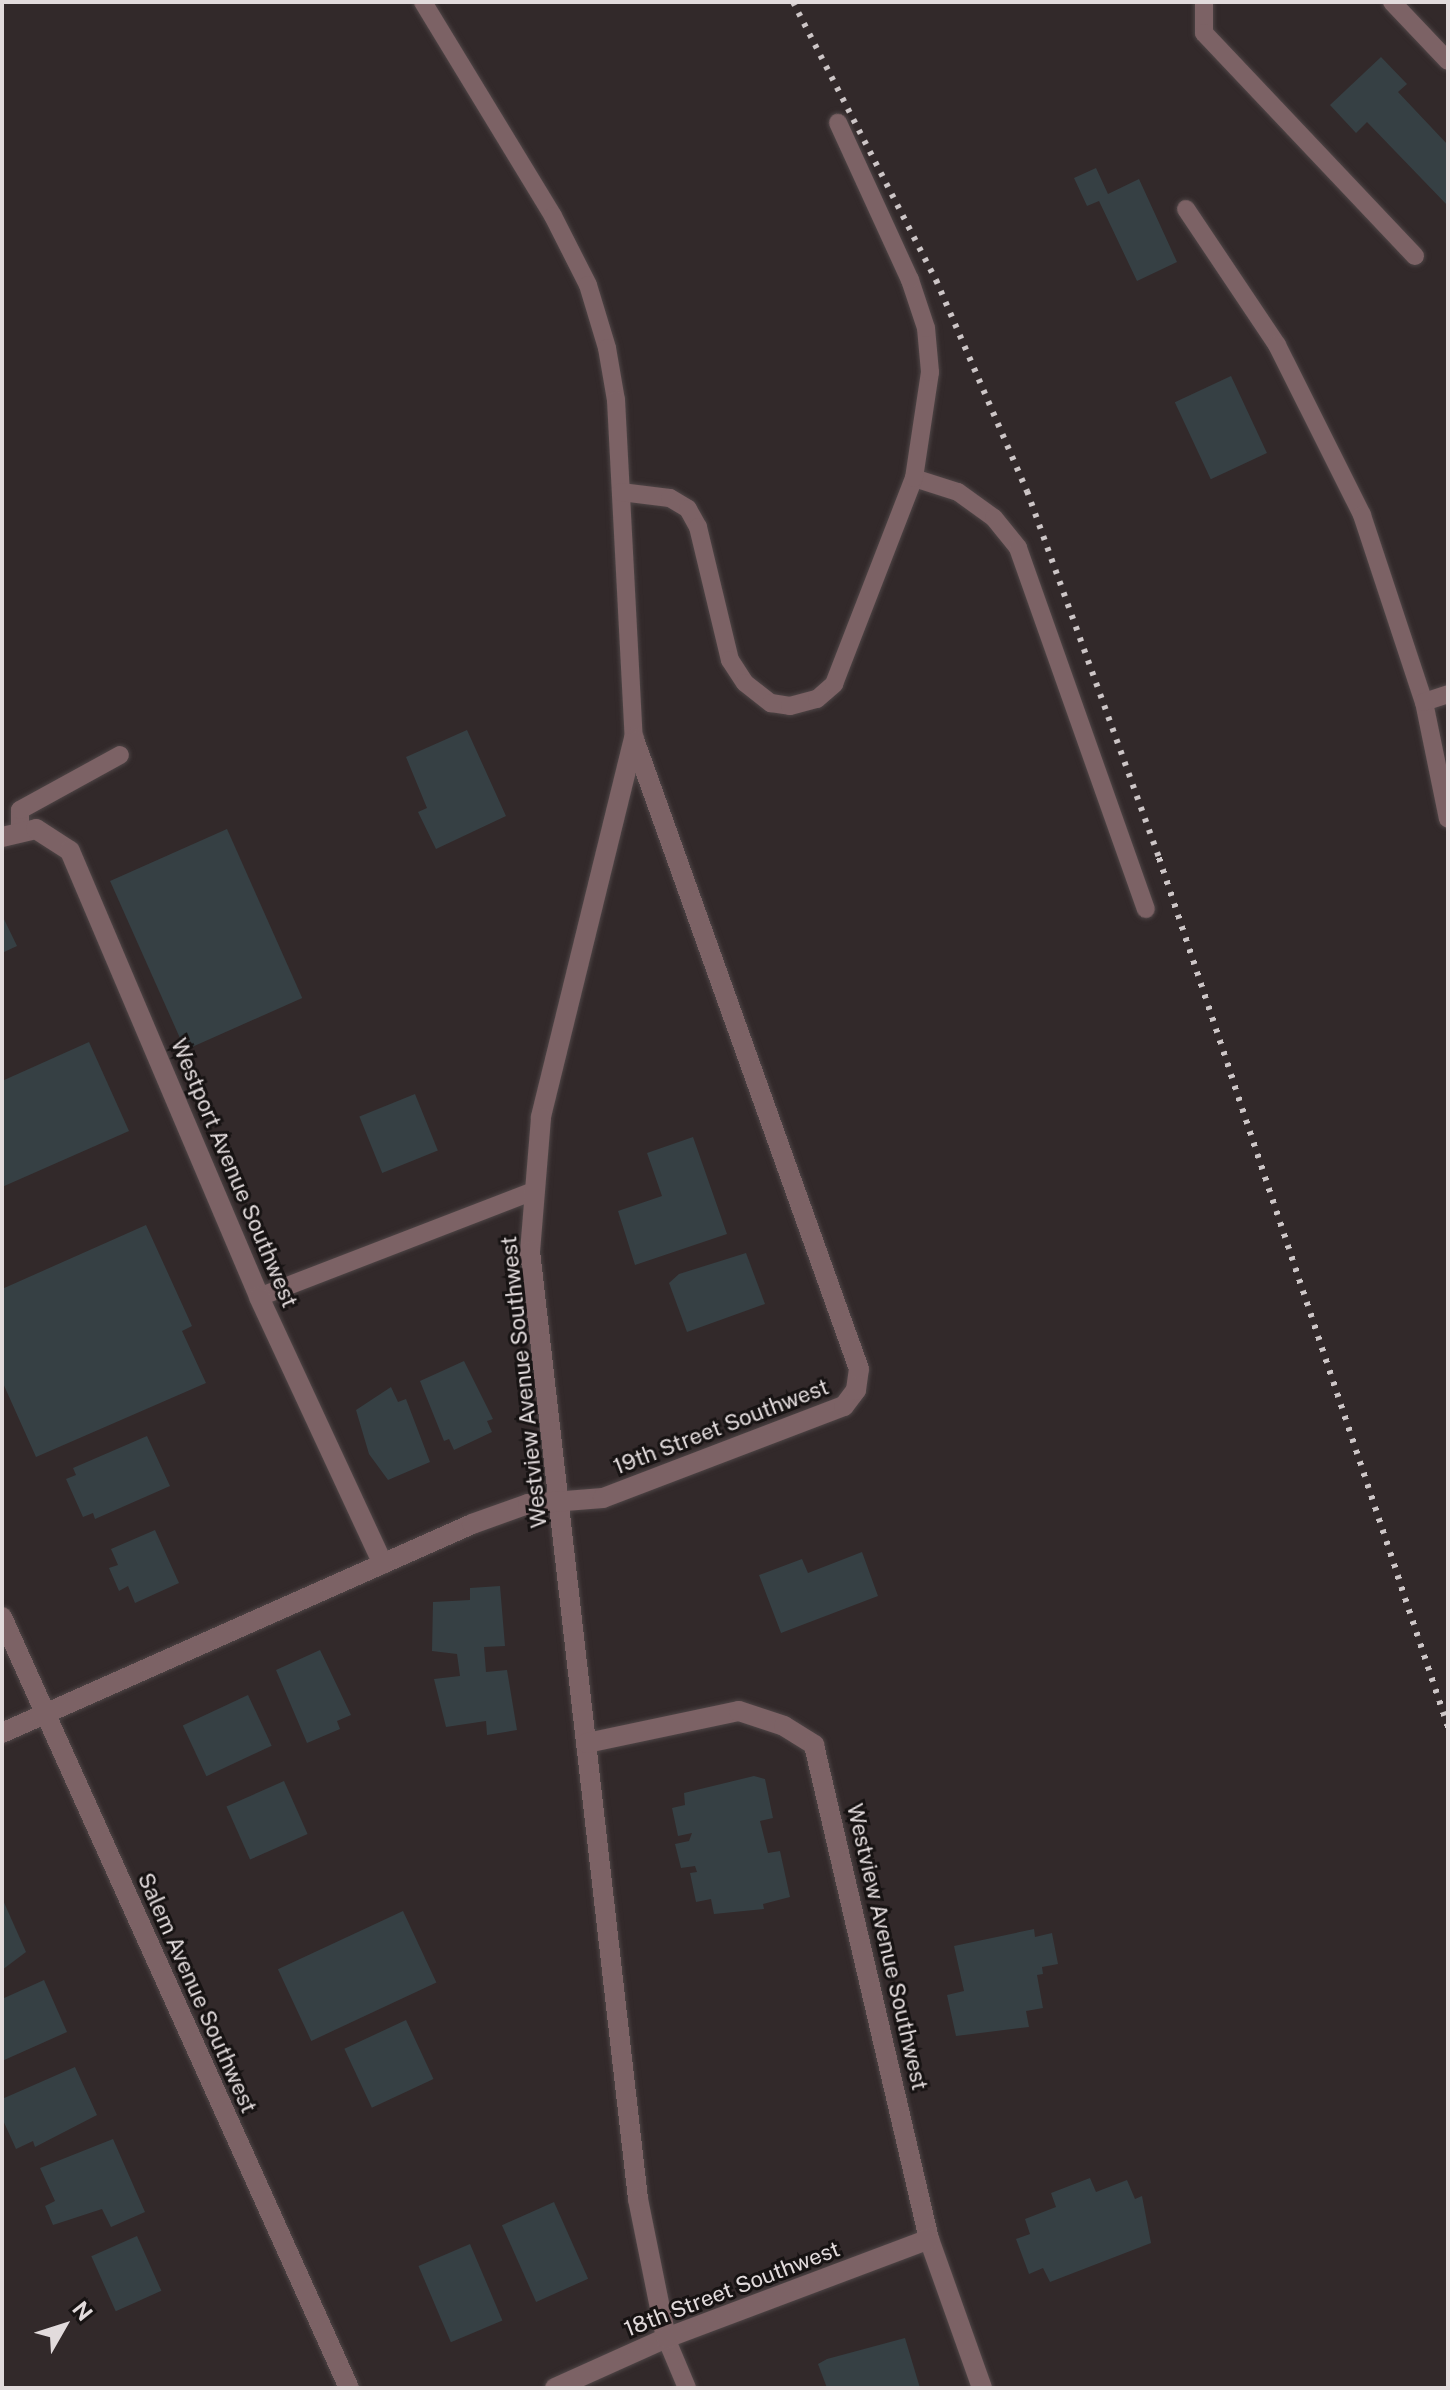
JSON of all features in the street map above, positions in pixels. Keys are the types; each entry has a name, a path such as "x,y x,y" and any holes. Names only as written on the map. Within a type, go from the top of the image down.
{"street":[{"name":"Westview Avenue Southwest","path":"634,738 541,1118 531,1192 530,1251 562,1501 638,2199 666,2338"},
{"name":"19th Street Southwest","path":"2,1733 472,1524 528,1504 603,1498 844,1406 859,1369 634,738"},
{"name":"Westport Avenue Southwest","path":"11,833 52,834 70,851 259,1297 383,1564"},
{"name":"Salem Avenue Southwest","path":"2,1617 349,2388"},
{"name":"Westview Avenue Southwest","path":"587,1743 739,1711 784,1726 814,1745 929,2239 982,2388"},
{"name":"18th Street Southwest","path":"555,2388 666,2338 929,2239"}],"lane":[{"path":"423,2 553,216 588,285 616,400 634,738"},
{"path":"1204,2 1204,33 1415,256"},
{"path":"1392,2 1448,61"},
{"path":"621,492 670,498 688,509 698,527 730,660 745,683 771,703 790,706 817,699 841,671 914,478 927,420 926,328 838,123"},
{"path":"1186,209 1277,345 1362,515 1424,702 1448,819"},
{"path":"914,478 958,492 994,518 1018,548 1146,909"},
{"path":"1424,702 1448,694"},
{"path":"11,833 20,810 120,755"},
{"path":"259,1297 531,1192"},
{"path":"666,2338 687,2388"}],"building":[{"path":"1381,57 1407,84 1398,92 1448,145 1448,206 1367,122 1356,133 1330,105"},
{"path":"1096,168 1108,194 1139,179 1177,262 1137,281 1099,201 1087,206 1074,178"},
{"path":"1231,376 1267,453 1211,479 1175,402"},
{"path":"467,730 506,816 436,849 418,812 427,808 406,757"},
{"path":"227,829 302,998 185,1050 110,881"},
{"path":"2,915 17,946 2,953"},
{"path":"89,1042 129,1131 2,1187 2,1081"},
{"path":"415,1094 438,1151 382,1173 359,1116"},
{"path":"693,1137 727,1234 635,1265 618,1211 662,1196 647,1153"},
{"path":"146,1225 192,1326 182,1331 206,1383 36,1457 2,1381 2,1289"},
{"path":"746,1253 765,1304 687,1332 669,1283 679,1274"},
{"path":"464,1361 493,1419 487,1421 492,1432 454,1450 449,1439 444,1441 420,1381"},
{"path":"391,1387 398,1402 406,1399 430,1462 388,1480 369,1454 356,1410"},
{"path":"147,1436 170,1486 95,1519 93,1513 83,1517 66,1479 76,1475 73,1468"},
{"path":"155,1530 179,1583 135,1603 128,1586 119,1591 109,1568 118,1565 111,1549"},
{"path":"862,1552 878,1596 781,1633 759,1575 802,1559 808,1573"},
{"path":"500,1586 505,1646 484,1647 486,1672 507,1670 517,1730 487,1735 486,1721 446,1727 434,1679 460,1676 457,1654 432,1651 433,1602 470,1600 470,1588"},
{"path":"320,1650 351,1715 337,1721 340,1729 307,1743 276,1670"},
{"path":"248,1695 272,1746 206,1776 183,1725"},
{"path":"754,1776 765,1779 773,1818 760,1821 768,1853 780,1851 790,1897 763,1904 764,1909 714,1914 711,1899 696,1902 690,1873 697,1872 695,1866 681,1868 675,1844 689,1841 692,1833 678,1836 672,1808 685,1805 684,1793"},
{"path":"284,1781 308,1834 250,1860 226,1807"},
{"path":"2,1898 26,1952 2,1970"},
{"path":"403,1911 436,1983 311,2041 278,1969"},
{"path":"1034,1929 1035,1937 1052,1933 1058,1964 1042,1967 1043,1974 1037,1975 1043,2008 1026,2011 1029,2027 956,2036 947,1995 964,1991 954,1946"},
{"path":"44,1980 67,2032 2,2061 2,1999"},
{"path":"406,2020 433,2079 372,2108 344,2049"},
{"path":"75,2067 97,2115 35,2147 33,2141 16,2149 2,2118 2,2099"},
{"path":"113,2139 145,2212 111,2227 102,2209 53,2225 45,2206 55,2201 40,2168"},
{"path":"1090,2178 1096,2192 1127,2180 1135,2199 1142,2196 1151,2243 1050,2282 1043,2268 1029,2274 1016,2239 1030,2234 1025,2219 1056,2207 1051,2193"},
{"path":"554,2202 588,2279 536,2302 502,2225"},
{"path":"137,2236 161,2291 116,2311 91,2256"},
{"path":"470,2244 502,2320 451,2342 418,2266"},
{"path":"905,2338 920,2388 827,2388 818,2364"}],"railway":[{"path":"793,2 936,280 1027,491 1159,858 1448,1727"}]}
